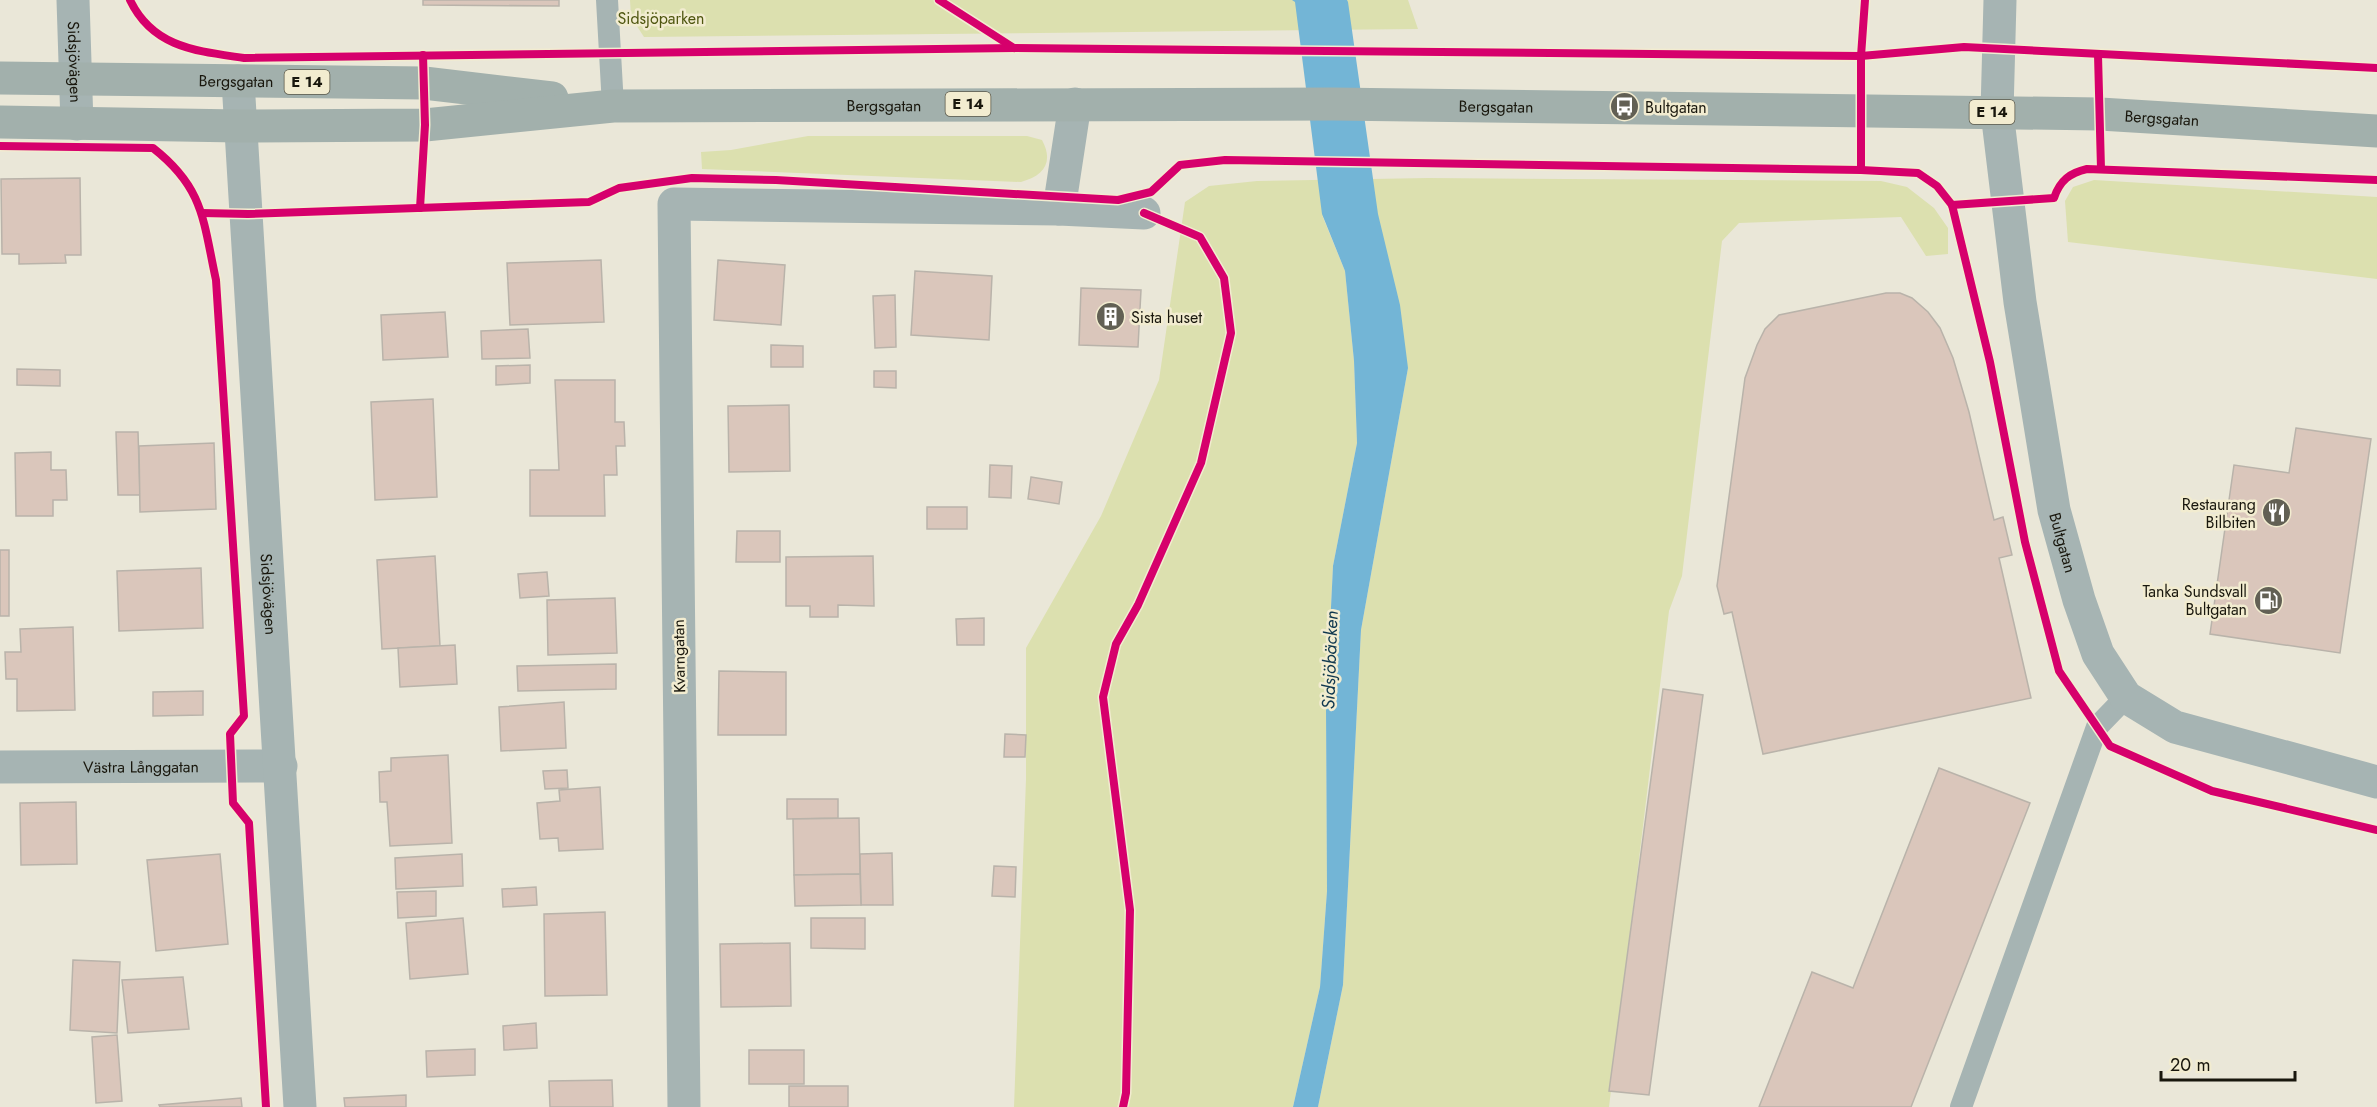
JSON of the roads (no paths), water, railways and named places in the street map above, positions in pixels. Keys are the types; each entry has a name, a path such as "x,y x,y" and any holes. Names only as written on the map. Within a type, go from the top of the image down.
{"highway":[{"name":"Bergsgatan","path":"0,78 424,83 613,106"},
{"name":"Bergsgatan","path":"0,123 240,126 425,125 613,106 1333,104 2100,114 2377,131"}],"street":[{"name":"Sidsjövägen","path":"73,0 77,124"},
{"name":"Bultgatan","path":"2000,0 1997,112 2020,302 2054,510 2079,600 2098,654 2126,697 2175,728 2377,782"},
{"name":"Sidsjövägen","path":"238,81 248,214 300,1107"},
{"path":"1075,104 1059,209 1144,213"},
{"name":"Kvarngatan","path":"684,1107 674,204 1059,209"},
{"name":"Västra Långgatan","path":"0,767 281,766"}],"lane":[{"path":"607,0 613,106"},
{"path":"1961,1107 2097,727 2126,697"}],"water":[{"name":"Sidsjöbäcken","path":"1292,0 1347,0 1348,2 1378,214 1400,305 1408,368 1361,630 1343,985 1318,1107 1293,1107 1320,987 1327,891 1326,709 1333,566 1357,443 1354,361 1345,271 1322,214 1295,2"}],"place":[{"name":"Bultgatan","path":"1624,107"},
{"name":"Sista huset","path":"1110,317"},
{"name":"Restaurang Bilbiten","path":"2277,513"},
{"name":"Tanka Sundsvall Bultgatan","path":"2268,600"}],"park label":[{"name":"Sidsjöparken","path":"661,18"}]}
